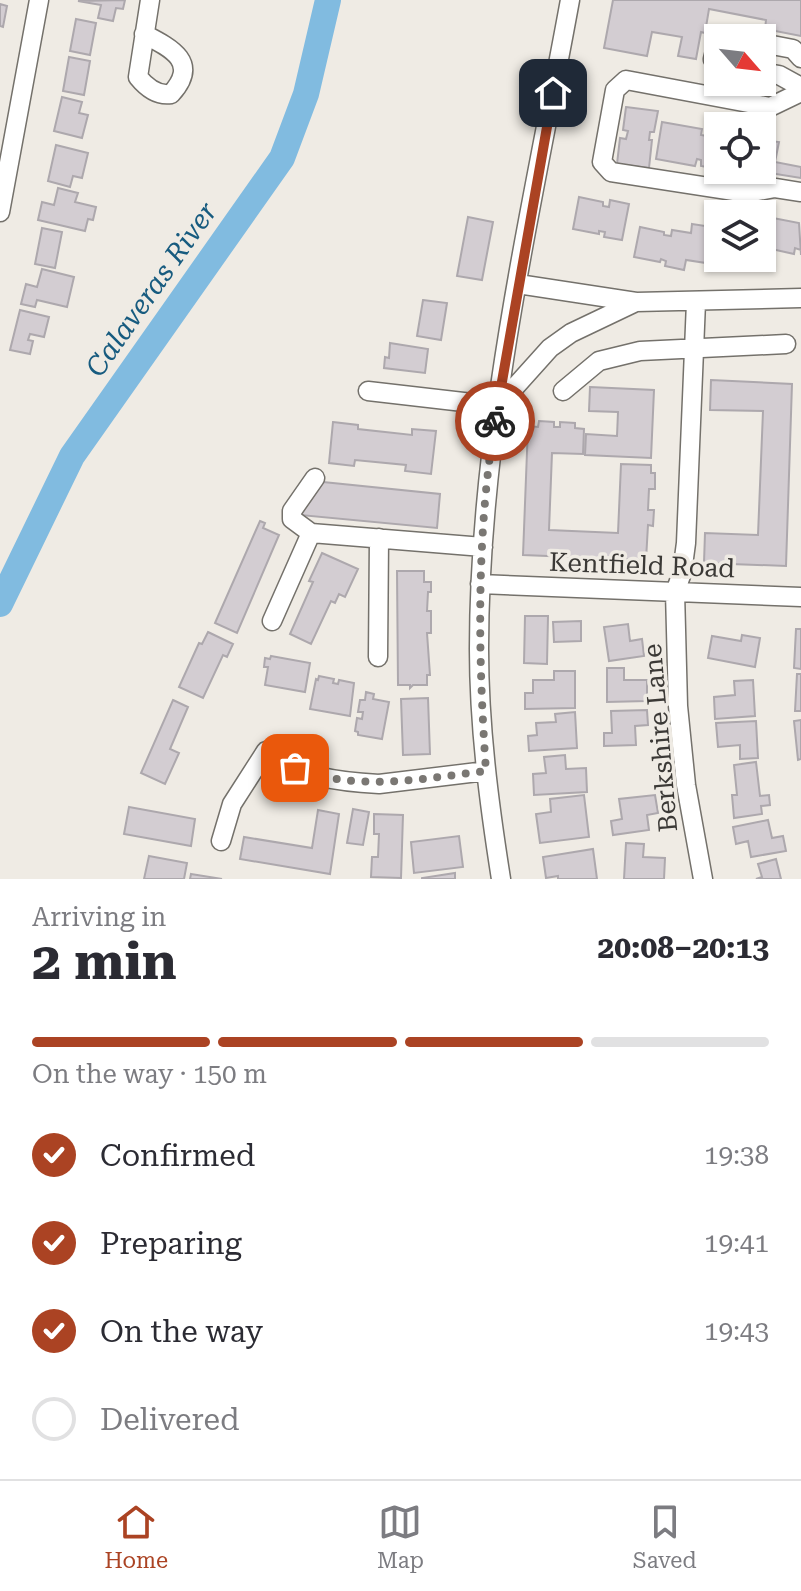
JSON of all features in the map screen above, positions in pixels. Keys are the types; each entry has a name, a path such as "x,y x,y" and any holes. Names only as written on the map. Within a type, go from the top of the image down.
{"street":[{"path":"0,212 39,0"},
{"path":"144,34 150,0"},
{"path":"501,879 486,771 479,652 480,584 498,406 570,0"},
{"path":"776,46 793,49 801,58"},
{"path":"776,74 801,90 770,107 626,80 615,90 602,162 611,172 747,193 775,188 801,192"},
{"path":"518,284 636,302 801,298"},
{"path":"498,406 550,348 571,333 636,302"},
{"name":"Berkshire Lane","path":"696,302 686,543 682,573 675,592 678,706 686,785 703,879"},
{"path":"563,391 599,361 640,351 786,344"},
{"path":"368,391 498,406"},
{"path":"315,478 292,511 292,519 311,533 483,547"},
{"path":"272,621 311,533"},
{"path":"378,657 379,538"},
{"name":"Kentfield Road","path":"480,584 801,597"},
{"path":"221,841 232,804 266,751 277,761 313,775 362,783 486,771"}],"building":[{"path":"125,0 123,9 116,8 113,21 98,18 101,5 78,1"},
{"path":"613,0 801,0 801,36 776,31 776,24 766,24 766,20 709,9 696,59 678,56 682,37 652,32 647,56 604,48"},
{"path":"0,4 7,6 3,27 0,26"},
{"path":"76,19 96,23 90,55 70,51"},
{"path":"69,57 90,61 84,95 63,91"},
{"path":"62,97 82,102 79,113 88,115 82,138 54,131"},
{"path":"626,107 658,111 654,132 650,132 649,168 617,164 620,138 626,139 628,131 623,130"},
{"path":"662,122 702,129 704,167 697,159 695,166 656,159"},
{"path":"56,145 88,153 82,178 73,176 70,187 48,181"},
{"path":"776,162 801,167 801,178 776,174"},
{"path":"58,188 78,193 75,202 96,207 93,220 88,219 85,231 38,220 42,202 54,205"},
{"path":"579,197 603,202 603,206 609,207 610,200 629,204 622,240 604,237 605,232 599,231 599,234 573,229"},
{"path":"468,217 493,222 482,280 457,276"},
{"path":"776,219 799,223 801,250 795,248 794,254 776,250"},
{"path":"692,224 704,226 704,263 686,260 684,270 665,266 666,261 661,259 660,262 634,257 640,227 671,236 672,230 691,233"},
{"path":"42,228 62,232 55,268 35,264"},
{"path":"42,269 74,277 67,307 37,300 35,307 21,304 26,284 37,287"},
{"path":"423,300 447,303 441,340 417,336"},
{"path":"20,310 49,317 44,337 30,334 28,340 33,341 30,354 10,350"},
{"path":"390,343 428,349 425,373 384,368 385,357 389,358"},
{"path":"711,380 792,384 786,566 704,563 705,533 758,535 763,411 710,410"},
{"path":"590,387 654,390 651,458 585,455 586,434 617,436 618,412 589,411"},
{"path":"539,421 554,422 554,427 560,427 560,422 575,423 575,428 584,429 583,454 552,453 549,530 618,533 621,464 651,465 651,473 655,473 655,489 649,489 648,510 654,510 653,526 648,525 646,560 523,555 528,426 538,427"},
{"path":"333,422 358,425 358,429 412,435 412,429 436,431 431,474 405,471 406,465 355,460 354,466 329,463"},
{"path":"323,482 440,494 437,528 300,515"},
{"path":"260,521 265,523 263,528 279,535 237,633 215,623"},
{"path":"322,553 358,569 345,597 339,594 335,603 331,601 311,644 290,634"},
{"path":"397,571 424,571 424,582 431,582 427,611 431,611 431,633 427,633 430,675 427,675 427,685 413,685 410,688 410,685 398,685"},
{"path":"525,616 548,616 547,664 524,663"},
{"path":"581,621 581,641 554,642 553,622"},
{"path":"628,624 630,641 642,639 644,656 609,661 604,627"},
{"path":"796,629 801,629 801,669 794,668"},
{"path":"208,632 233,644 227,657 223,655 203,698 179,687 199,643 202,644"},
{"path":"742,635 760,638 755,667 708,658 712,636 741,641"},
{"path":"271,656 310,663 305,692 265,685 268,667 264,667 265,658 270,659"},
{"path":"607,668 624,668 624,680 647,680 647,701 607,702"},
{"path":"554,671 575,671 575,708 525,709 525,693 533,693 533,680 554,680"},
{"path":"797,674 801,674 801,711 795,711"},
{"path":"319,676 334,679 333,683 338,684 339,680 354,683 350,716 310,709"},
{"path":"753,680 755,716 715,719 714,697 735,695 734,681"},
{"path":"366,692 374,694 373,699 389,702 382,739 358,735 355,731 357,718 362,719 363,712 358,712 360,700 365,700"},
{"path":"428,698 430,754 403,755 401,699"},
{"path":"173,700 188,707 170,749 179,753 165,784 141,773"},
{"path":"647,710 648,725 635,726 636,745 604,746 604,733 612,733 611,711"},
{"path":"575,712 577,748 529,751 528,736 537,735 536,723 556,722 555,714"},
{"path":"801,720 801,759 798,760 794,721"},
{"path":"756,721 758,758 740,759 740,745 718,747 716,723"},
{"path":"565,755 566,769 586,768 587,792 534,795 533,774 546,773 544,757"},
{"path":"756,762 760,796 769,795 770,805 761,806 762,814 734,818 732,795 737,795 734,765"},
{"path":"584,795 589,837 540,843 536,814 551,812 550,799"},
{"path":"655,795 658,813 647,815 649,830 613,835 611,821 622,819 619,799"},
{"path":"129,807 195,819 191,846 124,834"},
{"path":"353,809 369,812 363,845 347,843"},
{"path":"318,810 339,814 330,874 240,859 244,837 312,848"},
{"path":"374,814 403,815 401,878 371,877 372,857 378,857 379,834 374,834"},
{"path":"768,820 772,838 783,836 786,851 751,857 748,841 736,844 733,827"},
{"path":"459,836 463,867 414,873 411,842"},
{"path":"626,843 644,844 643,857 665,858 664,879 624,879"},
{"path":"593,849 597,879 546,878 543,857"},
{"path":"149,856 187,863 184,879 144,879"},
{"path":"776,859 781,879 756,879 762,877 758,864"},
{"path":"455,873 455,879 422,879 422,878"},
{"path":"191,874 222,879 190,879"}],"waterway":[{"name":"Calaveras River","path":"0,604 72,456 282,158 306,94 328,0"}],"way so far":[{"path":"295,768 313,775 379,784 486,771 479,652 480,584 495,421"}],"route":[{"path":"495,421 553,93"}]}
